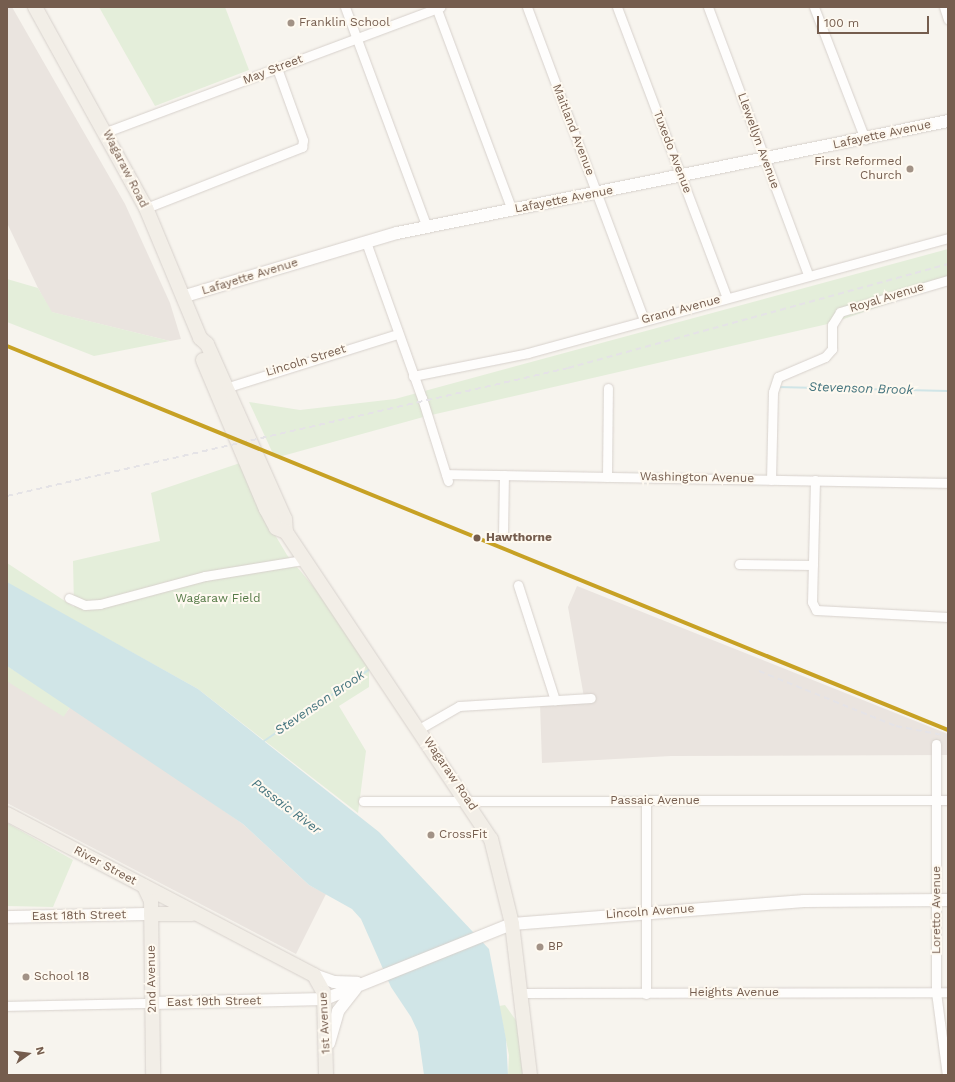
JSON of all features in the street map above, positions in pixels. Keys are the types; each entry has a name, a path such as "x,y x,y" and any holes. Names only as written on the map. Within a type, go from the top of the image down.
{"main road":[{"name":"Wagaraw Road","path":"35,7 106,132 146,208 185,296 200,338 198,347 220,389 276,528 286,532 303,560 468,801 495,849 512,924 530,1075"},
{"name":"Lafayette Avenue","path":"185,296 366,242 427,227 765,159 948,120"},
{"name":"River Street","path":"7,814 314,975 339,983 364,983"},
{"name":"2nd Avenue","path":"144,886 150,895 151,914 153,1075"},
{"name":"Lincoln Avenue","path":"364,983 487,931 512,924 804,901 943,900"},
{"name":"River Street","path":"151,914 178,912 204,917"},
{"name":"East 18th Street","path":"7,917 151,914"},
{"name":"1st Avenue","path":"314,975 321,983 325,999 326,1069"},
{"path":"325,999 364,983"},
{"path":"326,1069 338,1011 364,983"},
{"name":"East 19th Street","path":"152,1003 325,999"}],"street":[{"path":"345,7 427,227"},
{"name":"May Street","path":"106,132 437,7"},
{"path":"437,7 512,210"},
{"name":"Maitland Avenue","path":"527,7 644,320"},
{"name":"Tuxedo Avenue","path":"617,7 727,298"},
{"name":"Llewellyn Avenue","path":"708,7 808,275"},
{"path":"814,7 864,138"},
{"path":"944,7 948,19"},
{"path":"146,208 302,147 304,140 277,68"},
{"name":"Grand Avenue","path":"413,376 521,354 948,238"},
{"path":"366,242 413,376"},
{"name":"Royal Avenue","path":"771,480 773,392 778,376 825,357 832,349 832,325 840,312 948,280"},
{"name":"Lincoln Street","path":"220,389 397,334"},
{"name":"Washington Avenue","path":"413,376 447,478 504,475 948,483"},
{"path":"607,477 608,388"},
{"path":"503,536 504,475"},
{"path":"815,480 812,602 820,613 948,617"},
{"path":"69,598 84,605 100,604 205,576 303,560"},
{"path":"739,564 813,565"},
{"path":"518,585 555,700"},
{"path":"419,729 458,706 591,698"},
{"name":"Loretto Avenue","path":"936,744 936,800 943,900 936,992 947,1075"},
{"name":"Passaic Avenue","path":"363,801 948,800"},
{"path":"646,801 646,994"},
{"name":"Heights Avenue","path":"520,993 646,994 948,992"},
{"name":"East 19th Street","path":"7,1006 152,1003"}],"shaded area":[{"path":"7,7 12,7 125,204 170,303 181,339 170,341 51,312 38,288 7,223"},
{"path":"577,586 948,734 948,755 671,756 542,763 540,704 585,703 568,607"},
{"path":"7,679 64,715 71,706 121,739 243,824 309,885 326,894 296,954 7,803"}],"green space":[{"path":"99,7 225,7 249,70 155,106"},
{"path":"948,249 948,283 832,323 427,416 275,458 249,402 300,410 395,399"},
{"path":"7,279 38,288 52,312 170,341 94,356 7,322"},
{"name":"Wagaraw Field","path":"240,463 262,513 287,555 328,604 369,665 369,687 339,706 366,751 358,813 198,689 7,583 7,563 74,607 73,561 160,541 151,493"},
{"path":"7,666 71,706 64,717 7,681"},
{"path":"7,823 73,860 53,907 7,906"},
{"path":"505,1005 525,1033 530,1075 508,1075 509,1055 499,1006"}],"water":[{"name":"Passaic River","path":"7,582 198,689 379,832 489,949 506,1039 508,1075 424,1075 418,1032 411,1017 391,987 361,919 352,909 309,885 243,824 7,666"}],"waterway":[{"name":"Stevenson Brook","path":"777,387 948,391"},
{"name":"Stevenson Brook","path":"264,741 370,669"}],"railway":[{"path":"7,496 568,368 948,264"},
{"path":"759,671 896,726 948,736"}],"transit line":[{"path":"7,346 948,730"}],"place":[{"name":"Franklin School","path":"291,23"},
{"name":"First Reformed Church","path":"910,169"},
{"name":"Hawthorne","path":"477,538"},
{"name":"CrossFit","path":"431,835"},
{"name":"BP","path":"540,947"},
{"name":"School 18","path":"26,977"}]}
